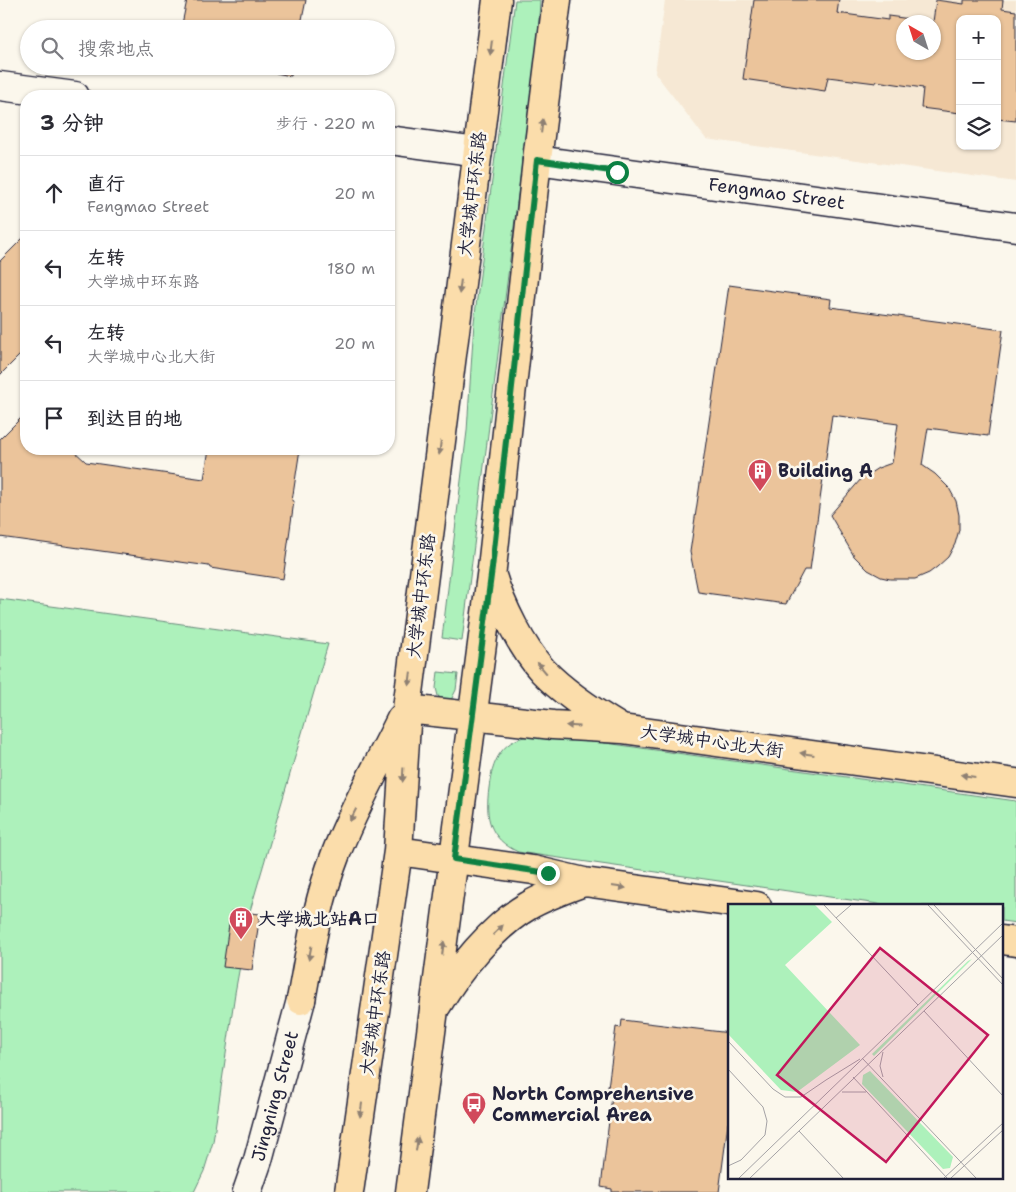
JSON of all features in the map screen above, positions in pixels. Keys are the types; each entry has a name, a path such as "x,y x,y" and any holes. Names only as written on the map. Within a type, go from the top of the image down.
{"main road":[{"name":"大学城中环东路","path":"349,1192 398,850 407,709 497,0"},
{"path":"410,1192 492,568 537,160 557,0"},
{"path":"492,568 492,577 510,620 543,671 588,709 622,729"},
{"path":"301,1000 314,929 334,857 345,831 407,709"},
{"name":"大学城中心北大街","path":"407,709 553,725 622,729 1016,783"},
{"path":"398,850 533,870 584,882 743,904"},
{"path":"435,1008 474,955 509,919 541,899 584,882"}],"street":[{"path":"0,86 30,90"},
{"path":"395,141 478,152"},
{"name":"Fengmao Street","path":"537,160 1016,227"},
{"name":"Jingning Street","path":"247,1192 258,1160 301,1000"}],"shaded area":[{"path":"665,0 1016,0 1016,182 706,139 655,73"}],"green space":[{"path":"515,0 540,0 538,36 462,641 442,638 467,431 474,322"},
{"path":"0,599 328,644 250,911 235,993 213,1142 204,1171 194,1192 0,1192"},
{"path":"438,672 458,674 456,690 451,700 444,701 438,696 436,688"},
{"path":"542,734 1016,801 1016,923 1004,921 1004,904 878,904 518,852 495,834 489,818 488,799 491,776 498,756 510,743 519,738"}],"building":[{"path":"187,0 306,0 302,20 183,20"},
{"path":"754,0 839,0 837,13 888,20 888,16 896,17 896,60 941,60 941,15 934,15 936,0 964,4 964,0 1003,0 1002,9 1016,11 1016,121 1001,119 1001,15 956,15 956,112 921,108 923,88 876,81 876,83 828,77 825,91 743,79"},
{"path":"20,241 20,355 0,375 0,261"},
{"name":"Building A","path":"729,285 831,299 830,307 1003,330 988,436 928,428 922,465 935,474 949,488 956,501 959,515 959,530 955,544 948,557 929,573 915,579 881,577 868,570 854,556 830,515 861,479 878,468 892,463 898,424 832,415 810,570 804,570 786,604 698,592 690,552"},
{"path":"20,419 20,455 78,455 86,462 204,479 208,455 299,455 283,579 210,568 209,566 0,537 0,439"},
{"name":"大学城北站A口","path":"231,911 260,914 252,970 223,967"},
{"path":"622,1020 728,1033 728,1123 719,1192 612,1192 612,1189 601,1187 612,1096 607,1095 616,1027 621,1028"}],"place":[{"name":"Building A","path":"760,492"},
{"name":"大学城北站A口","path":"241,940"},
{"name":"North Comprehensive Commercial Area","path":"474,1125"}],"route":[{"path":"548,873 454,859 492,568 537,160 617,172"}]}
